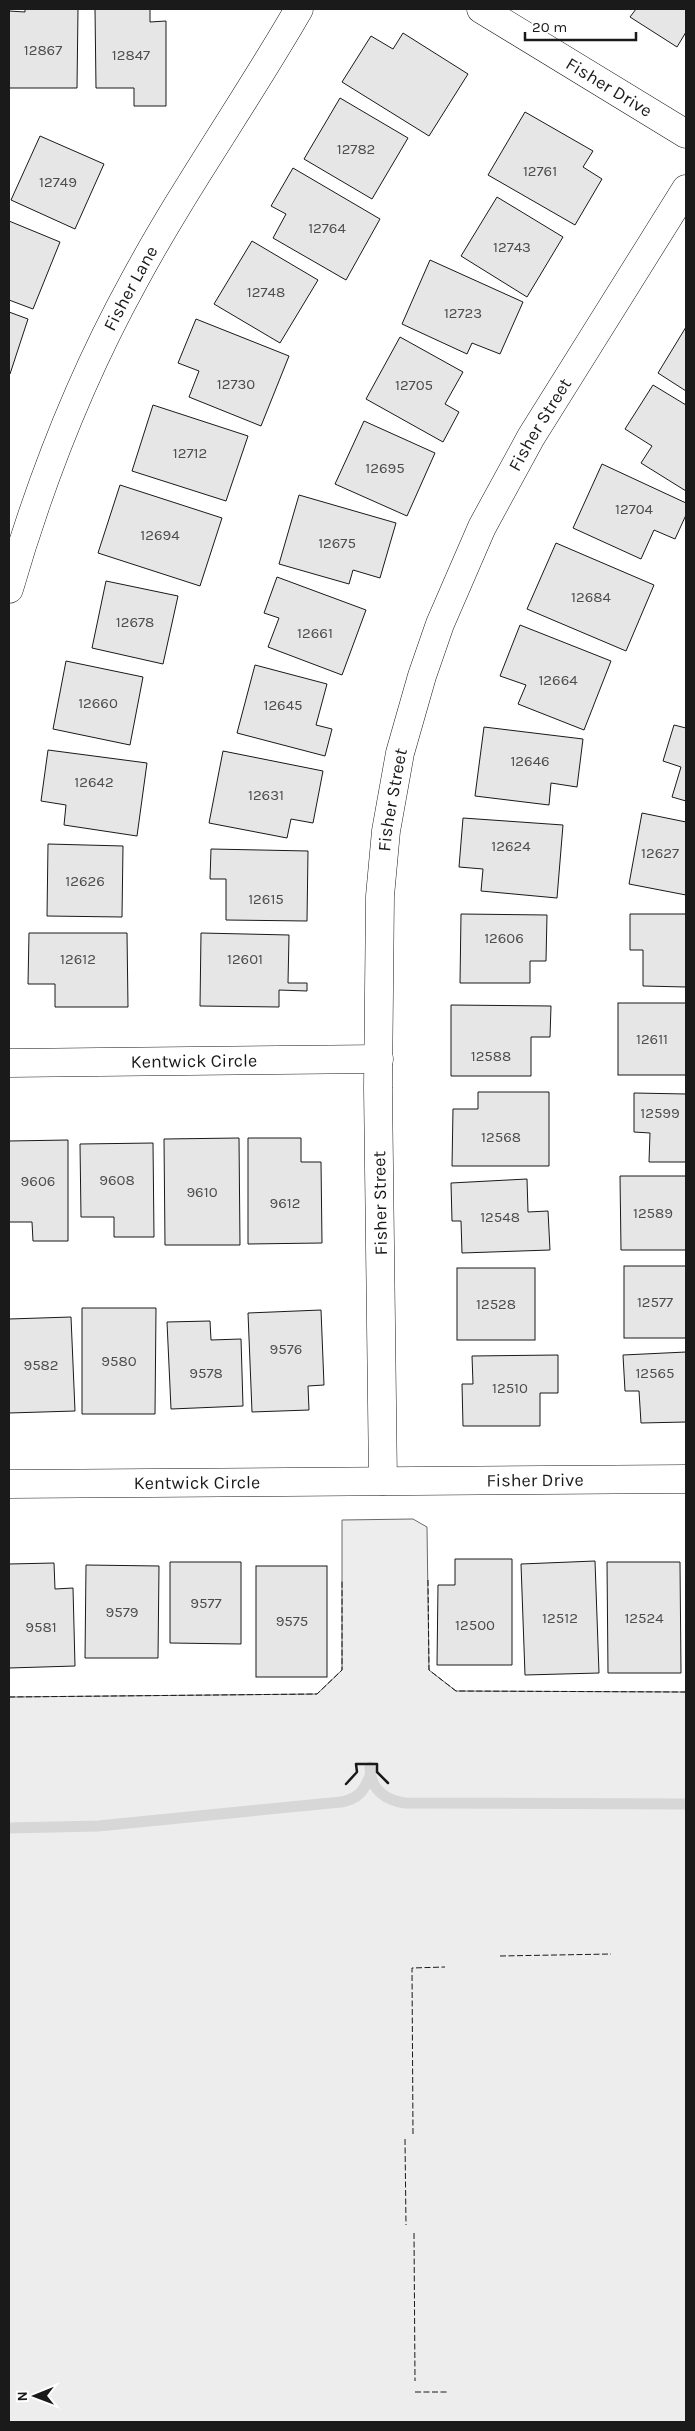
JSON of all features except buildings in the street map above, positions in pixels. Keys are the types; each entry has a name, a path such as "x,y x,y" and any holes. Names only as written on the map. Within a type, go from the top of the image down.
{"street":[{"name":"Fisher Lane","path":"9,589 44,477 73,404 107,331 161,232 299,9"},
{"name":"Fisher Drive","path":"481,9 686,134"},
{"name":"Fisher Street","path":"384,1481 379,1059 380,896 386,831 395,776 408,721 437,632 469,552 517,460 686,189"},
{"name":"Kentwick Circle","path":"9,1063 379,1059"},
{"name":"Fisher Drive","path":"384,1481 686,1479"},
{"name":"Kentwick Circle","path":"9,1484 384,1481"}],"shaded area":[{"path":"413,1519 427,1527 429,1670 456,1691 686,1692 686,2422 9,2422 9,1697 317,1694 342,1670 342,1520"}],"waterway":[{"path":"370,1767 373,1781 380,1792 391,1799 405,1803 686,1804"},
{"path":"9,1828 98,1826 341,1802 352,1799 360,1794 370,1776"}],"fence":[{"path":"428,1580 429,1670 456,1691 686,1692"},
{"path":"9,1697 317,1694 342,1670 342,1581"},
{"path":"500,1956 611,1954"},
{"path":"413,2134 412,1968 445,1967"},
{"path":"405,2139 406,2225"},
{"path":"414,2233 415,2381"},
{"path":"415,2392 449,2392"}],"wall":[{"path":"346,1784 357,1772 356,1764 377,1764 377,1772 388,1783"}]}
